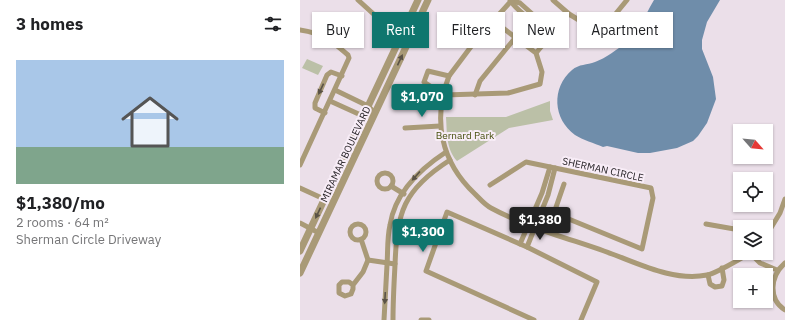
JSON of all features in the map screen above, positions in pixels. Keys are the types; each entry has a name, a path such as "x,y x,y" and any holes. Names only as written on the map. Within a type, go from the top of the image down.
{"street":[{"path":"358,0 372,12"},
{"path":"365,5 369,0"},
{"name":"MIRAMAR BOULEVARD","path":"300,251 418,0"},
{"name":"MIRAMAR BOULEVARD","path":"300,273 428,0"},
{"path":"511,0 520,3 530,12"},
{"path":"511,0 515,8 520,12"},
{"path":"500,12 511,0"},
{"path":"553,0 567,12"},
{"path":"569,14 600,33 627,0"},
{"path":"300,30 319,33 326,36 348,55 348,62 342,76 300,164"},
{"path":"505,30 513,36"},
{"path":"475,95 480,81 513,40"},
{"path":"470,48 449,76 441,110 441,137 446,152 462,182 490,208 536,227 671,274 708,275 737,260"},
{"path":"449,76 428,71 424,82 444,95 508,93 540,84 542,72 536,53 529,48"},
{"path":"536,53 540,48"},
{"path":"325,113 315,108 314,103 327,75 331,72 342,76"},
{"path":"335,90 368,106 375,114"},
{"path":"330,101 363,116 375,114"},
{"path":"405,128 440,126"},
{"path":"384,320 390,224 397,202 402,193 423,168 446,152"},
{"path":"393,320 396,231 401,213 409,198 423,179 450,160"},
{"name":"SHERMAN CIRCLE","path":"490,185 526,162 651,188 653,198 642,249 554,213 564,184"},
{"path":"520,244 552,168"},
{"path":"540,215 546,211 551,196 552,168"},
{"path":"391,186 409,198"},
{"path":"527,247 551,186"},
{"path":"300,188 324,199"},
{"path":"773,224 780,213 785,199"},
{"path":"539,200 545,202"},
{"path":"534,320 426,271 447,212 527,247 597,282 581,320"},
{"path":"300,223 319,233"},
{"path":"706,224 733,229"},
{"path":"352,285 363,272 368,260 361,239"},
{"path":"368,260 395,264"},
{"path":"757,260 760,263 777,270"},
{"path":"785,263 777,270 773,282 772,294 780,306 785,310"},
{"path":"708,275 710,284 715,287 722,286 724,280 722,268"},
{"path":"421,320 429,320"}],"green space":[{"path":"307,59 323,66 318,75 302,68"},
{"name":"Bernard Park","path":"550,101 550,111 553,120 509,128 457,161 453,156 449,146 446,117 506,117"}],"water":[{"path":"654,0 720,0 707,22 702,40 702,49 713,77 716,99 707,123 693,141 677,148 650,153 638,153 607,146 603,147 578,137 562,121 557,103 558,94 565,77 575,68 600,60 618,48 673,48 673,12 647,12"}]}
